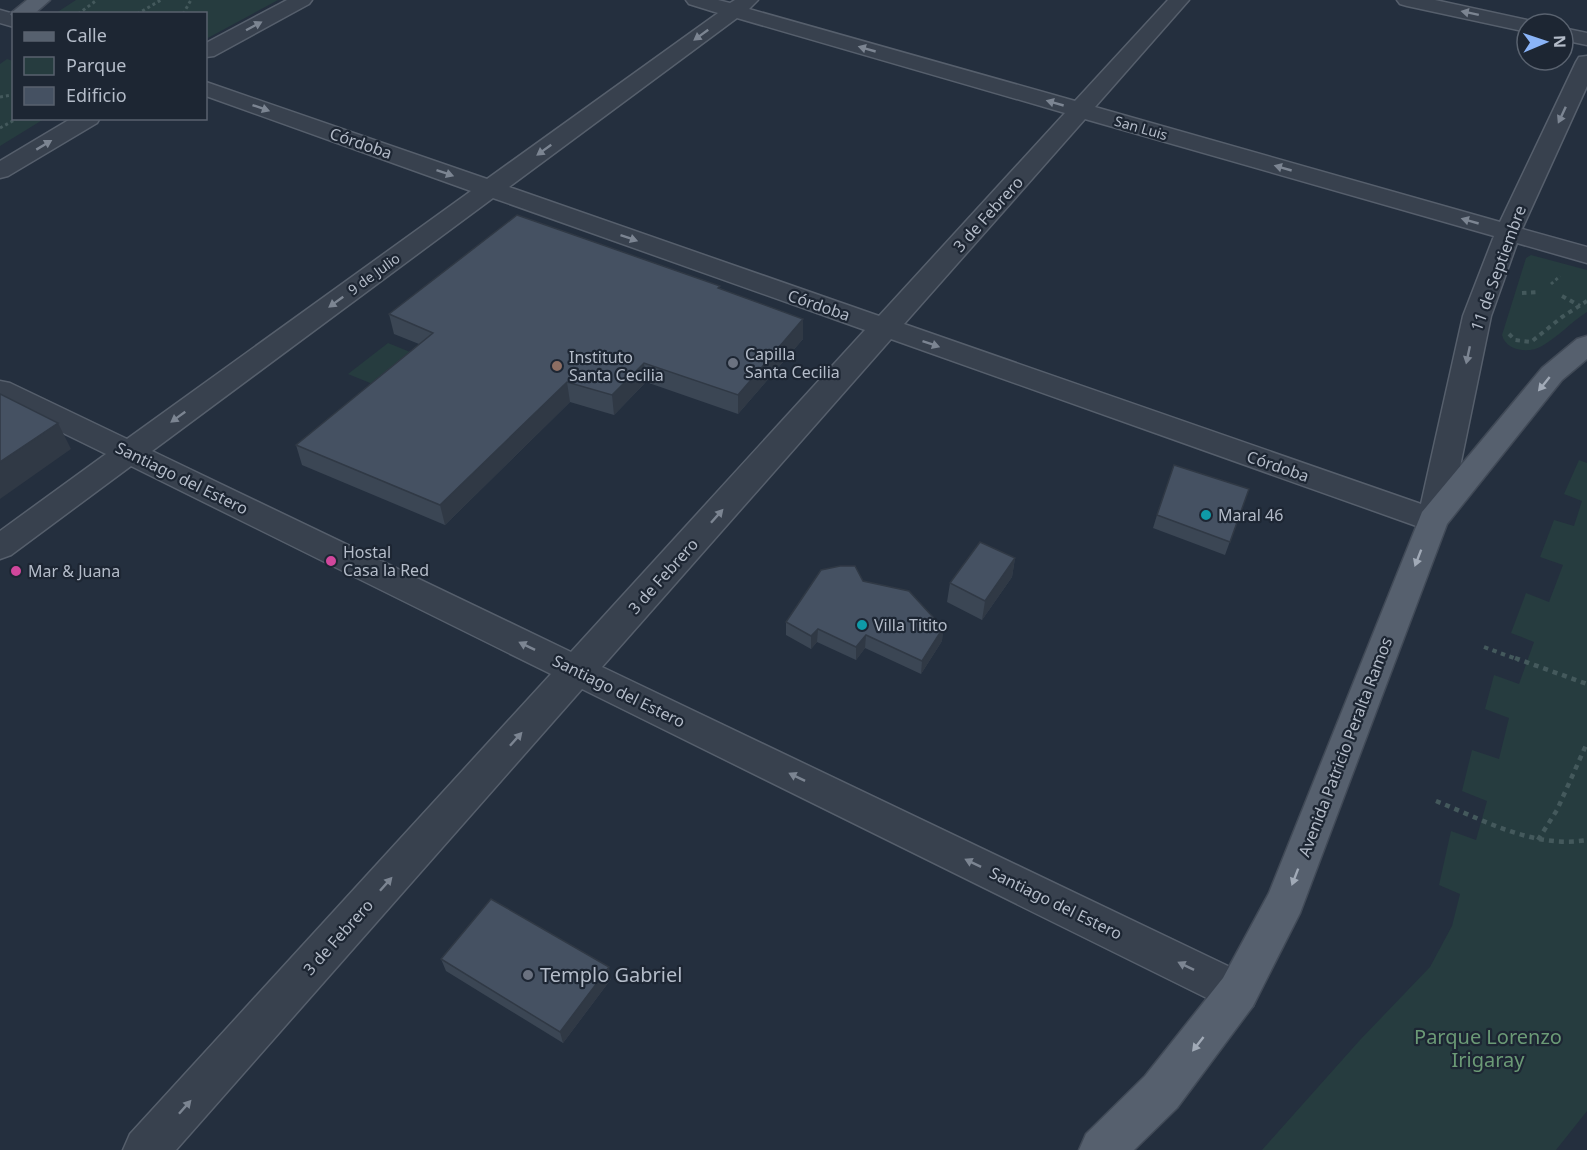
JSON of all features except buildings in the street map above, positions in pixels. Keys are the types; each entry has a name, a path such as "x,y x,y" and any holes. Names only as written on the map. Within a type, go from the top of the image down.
{"main road":[{"path":"21,12 40,0"},
{"name":"Avenida Patricio Peralta Ramos","path":"1102,1150 1161,1092 1238,992 1286,900 1433,520 1552,374 1587,345"}],"street":[{"path":"207,50 302,0"},
{"name":"San Luis","path":"696,0 741,5 1082,111 1587,255"},
{"name":"3 de Febrero","path":"146,1150 1082,111 1179,0"},
{"path":"1407,0 1515,23"},
{"name":"9 de Julio","path":"0,547 741,5"},
{"name":"11 de Septiembre","path":"1433,520 1477,316 1508,232 1587,62"},
{"name":"Córdoba","path":"207,89 1433,520"},
{"path":"0,171 86,120"},
{"name":"Santiago del Estero","path":"0,390 1238,992"}],"path":[{"path":"81,12 97,0"},
{"path":"140,12 161,0"},
{"path":"0,128 14,120"},
{"path":"1519,303 1525,283"},
{"path":"1522,293 1540,292"},
{"path":"1562,296 1580,306"},
{"path":"1509,333 1515,340 1531,342 1562,317 1587,301"},
{"path":"1484,647 1587,684"},
{"path":"1538,840 1557,810 1587,743"},
{"path":"1436,801 1538,840 1558,844 1575,844 1587,840"}],"green space":[{"path":"76,0 278,0 207,38 207,12 58,12"},
{"path":"7,59 12,61 12,120 42,120 0,146 0,64"},
{"path":"1531,255 1587,270 1587,312 1542,346 1525,350 1508,345 1502,335 1526,258"},
{"path":"388,343 489,384 454,417 348,374"},
{"name":"Parque Lorenzo Irigaray","path":"1579,460 1587,463 1587,1111 1556,1150 1262,1150 1360,1040 1430,967 1452,926 1460,894 1439,885 1451,831 1476,840 1487,801 1462,791 1472,750 1499,759 1509,718 1485,709 1494,675 1519,684 1534,642 1511,633 1526,593 1549,602 1563,565 1540,557 1554,520 1574,526 1582,501 1564,494"}],"place":[{"name":"Capilla Santa Cecilia","path":"733,363"},
{"name":"Instituto Santa Cecilia","path":"557,366"},
{"name":"Maral 46","path":"1206,515"},
{"name":"Hostal Casa la Red","path":"331,561"},
{"name":"Mar & Juana","path":"16,571"},
{"name":"Villa Titito","path":"862,625"},
{"name":"Templo Gabriel","path":"528,975"}]}
